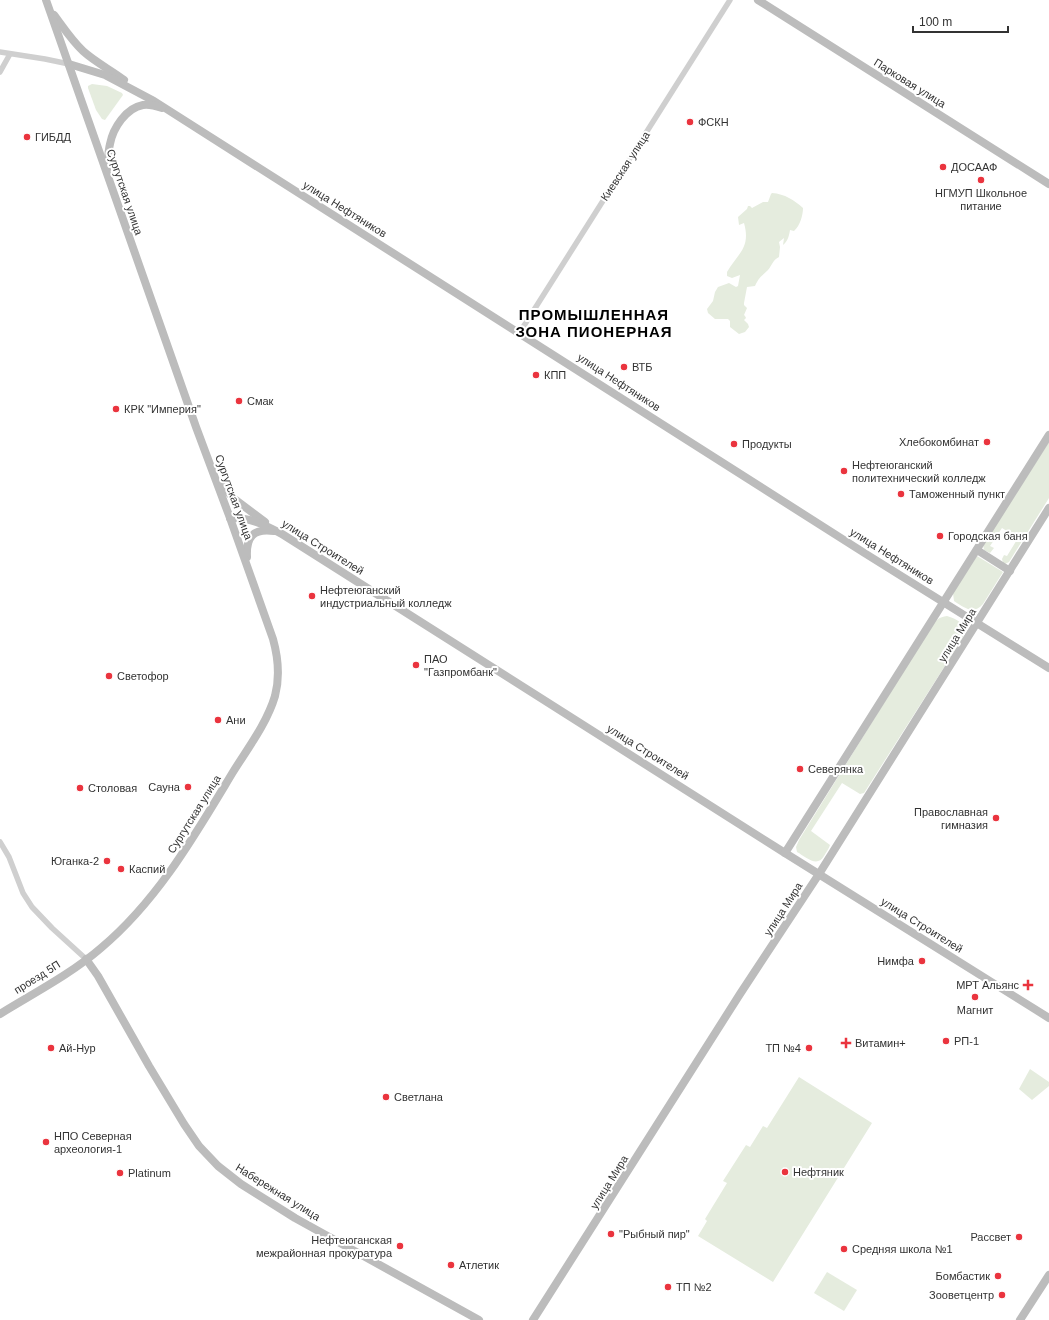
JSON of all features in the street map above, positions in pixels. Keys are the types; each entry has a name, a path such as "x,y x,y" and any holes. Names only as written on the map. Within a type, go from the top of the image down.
{"main road":[{"name":"Сургутская улица","path":"46,0 248,568 277,657 277,686 271,707 251,744 197,832 164,880 136,914 102,948 86,959"},
{"name":"Парковая улица","path":"758,0 1049,184"},
{"path":"49,8 72,40 82,50 154,101"},
{"name":"улица Нефтяников","path":"69,64 106,76 154,101 1049,668"},
{"path":"107,174 111,140 117,126 125,116 137,107 144,105 155,106 171,112"},
{"path":"786,853 1049,435"},
{"path":"214,475 232,498 282,534"},
{"name":"улица Мира","path":"533,1320 740,994 819,874 1049,508"},
{"name":"улица Строителей","path":"230,518 255,521 282,534 1049,1018"},
{"path":"248,568 247,548 250,537 256,532 269,530 282,534"},
{"path":"977,550 1010,571"},
{"name":"проезд 5П","path":"0,1014 86,959"},
{"name":"Набережная улица","path":"86,959 98,976 184,1124 199,1146 218,1166 241,1184 295,1218 479,1320"},
{"path":"1020,1320 1049,1275"}],"street":[{"name":"Киевская улица","path":"520,332 730,0"},
{"path":"0,52 69,64"},
{"path":"0,72 10,54"},
{"path":"0,842 9,857 24,893 32,907 52,928 86,959"}],"shaded area":[{"path":"92,84 107,86 122,93 123,95 105,120 102,119 96,110 88,88 88,86"},
{"path":"772,193 785,196 800,205 803,208 802,217 796,229 794,231 790,230 785,243 783,245 784,238 779,242 779,257 759,278 755,286 747,287 744,305 747,308 744,315 746,318 744,320 749,327 745,332 739,334 730,327 730,321 728,319 715,319 708,313 707,309 713,301 718,287 729,283 736,287 738,286 740,275 732,278 727,276 727,272 742,250 746,239 744,223 739,225 738,217 747,209 748,206 752,208 763,202 768,202"},
{"path":"1049,442 1049,498 1009,562 1005,564 1003,563 1002,559 1004,555 1007,556 1018,538 1002,528 990,546 994,548 990,553 984,550 983,545"},
{"path":"977,556 1003,572 983,604 972,610 965,608 954,601 953,593"},
{"path":"947,616 959,621 963,627 964,630 962,639 864,793 860,794 842,783 811,831 830,845 829,848 824,856 818,861 808,859 797,852 796,847 799,840 934,622"},
{"path":"1030,1069 1049,1082 1049,1086 1032,1100 1019,1089"},
{"name":"Нефтяник","path":"799,1077 872,1123 773,1282 698,1236 707,1221 705,1219 727,1183 723,1181 746,1145 750,1147 763,1126 767,1128"},
{"path":"827,1272 857,1290 844,1311 814,1293"}],"place":[{"name":"ФСКН","path":"690,122"},
{"name":"ГИБДД","path":"27,137"},
{"name":"ДОСААФ","path":"943,167"},
{"name":"НГМУП Школьное питание","path":"981,180"},
{"name":"ВТБ","path":"624,367"},
{"name":"КПП","path":"536,375"},
{"name":"Смак","path":"239,401"},
{"name":"КРК \"Империя\"","path":"116,409"},
{"name":"Хлебокомбинат","path":"987,442"},
{"name":"Продукты","path":"734,444"},
{"name":"Нефтеюганский политехнический колледж","path":"844,471"},
{"name":"Таможенный пункт","path":"901,494"},
{"name":"Городская баня","path":"940,536"},
{"name":"Нефтеюганский индустриальный колледж","path":"312,596"},
{"name":"ПАО \"Газпромбанк\"","path":"416,665"},
{"name":"Светофор","path":"109,676"},
{"name":"Ани","path":"218,720"},
{"name":"Северянка","path":"800,769"},
{"name":"Сауна","path":"188,787"},
{"name":"Столовая","path":"80,788"},
{"name":"Православная гимназия","path":"996,818"},
{"name":"Юганка-2","path":"107,861"},
{"name":"Каспий","path":"121,869"},
{"name":"Нимфа","path":"922,961"},
{"name":"МРТ Альянс","path":"1028,985"},
{"name":"Магнит","path":"975,997"},
{"name":"РП-1","path":"946,1041"},
{"name":"Витамин+","path":"846,1043"},
{"name":"Ай-Нур","path":"51,1048"},
{"name":"ТП №4","path":"809,1048"},
{"name":"Светлана","path":"386,1097"},
{"name":"НПО Северная археология-1","path":"46,1142"},
{"name":"Нефтяник","path":"785,1172"},
{"name":"Platinum","path":"120,1173"},
{"name":"\"Рыбный пир\"","path":"611,1234"},
{"name":"Рассвет","path":"1019,1237"},
{"name":"Нефтеюганская межрайонная прокуратура","path":"400,1246"},
{"name":"Средняя школа №1","path":"844,1249"},
{"name":"Атлетик","path":"451,1265"},
{"name":"Бомбастик","path":"998,1276"},
{"name":"ТП №2","path":"668,1287"},
{"name":"Зооветцентр","path":"1002,1295"}],"district":[{"name":"ПРОМЫШЛЕННАЯ ЗОНА ПИОНЕРНАЯ","path":"594,324"}]}
